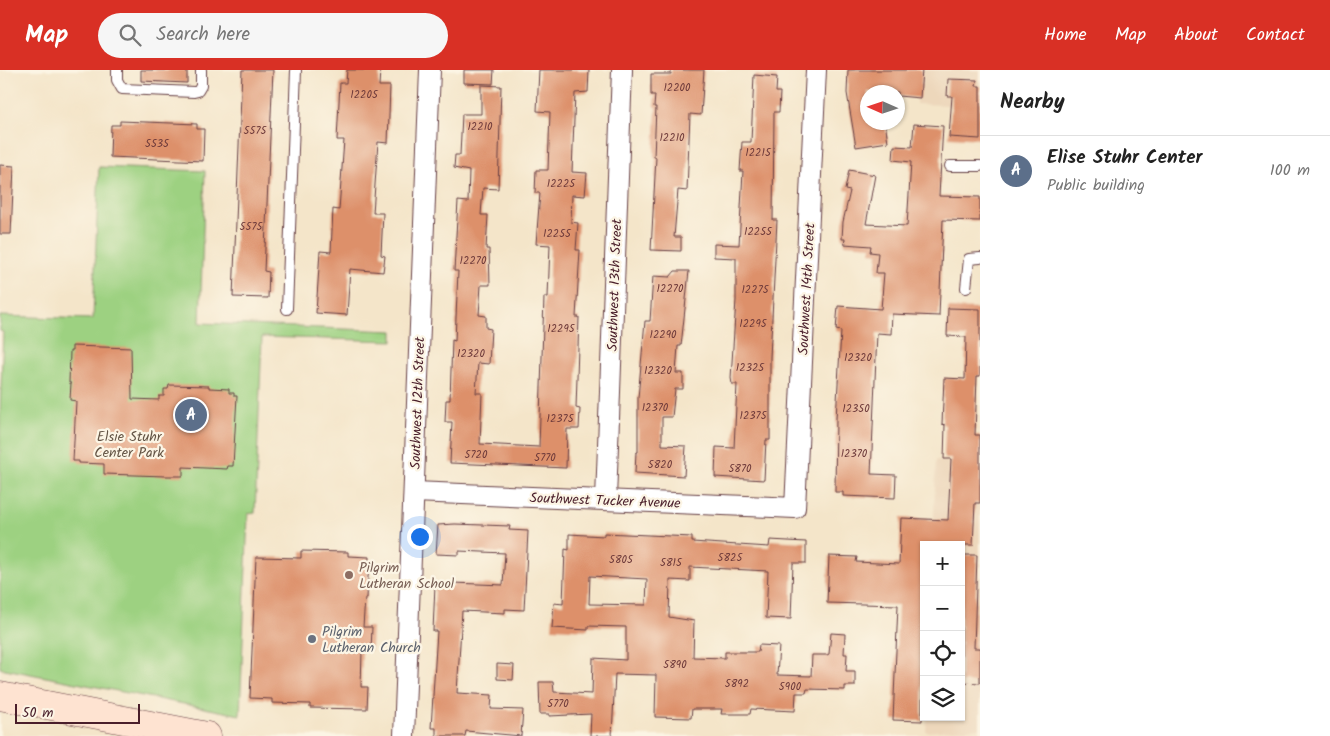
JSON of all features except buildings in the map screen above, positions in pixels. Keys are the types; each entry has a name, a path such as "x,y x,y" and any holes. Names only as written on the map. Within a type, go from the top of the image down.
{"main road":[{"path":"0,696 207,736"}],"street":[{"name":"Southwest 12th Street","path":"404,736 430,70"},
{"name":"Southwest 13th Street","path":"606,499 622,70"},
{"name":"Southwest 14th Street","path":"795,508 816,70"},
{"name":"Southwest Tucker Avenue","path":"414,492 795,508"}],"lane":[{"path":"117,70 117,80 122,89 194,92 198,91 201,86 201,70"},
{"path":"287,309 296,70"},
{"path":"950,166 980,166"},
{"path":"966,288 969,259 980,258"}],"shaded area":[{"path":"917,70 980,70 980,106 916,104"},
{"path":"936,460 980,462 980,728 926,732 927,721 965,721 965,541 933,541"}],"green space":[{"name":"Elsie Stuhr Center Park","path":"99,167 205,171 200,323 393,331 393,341 262,337 255,513 248,514 240,715 0,668 0,415 3,332 0,331 0,316 93,319"}],"place":[{"name":"Elise Stuhr Center","path":"191,415"},
{"name":"Pilgrim Lutheran School","path":"349,575"},
{"name":"Pilgrim Lutheran Church","path":"312,639"}]}
